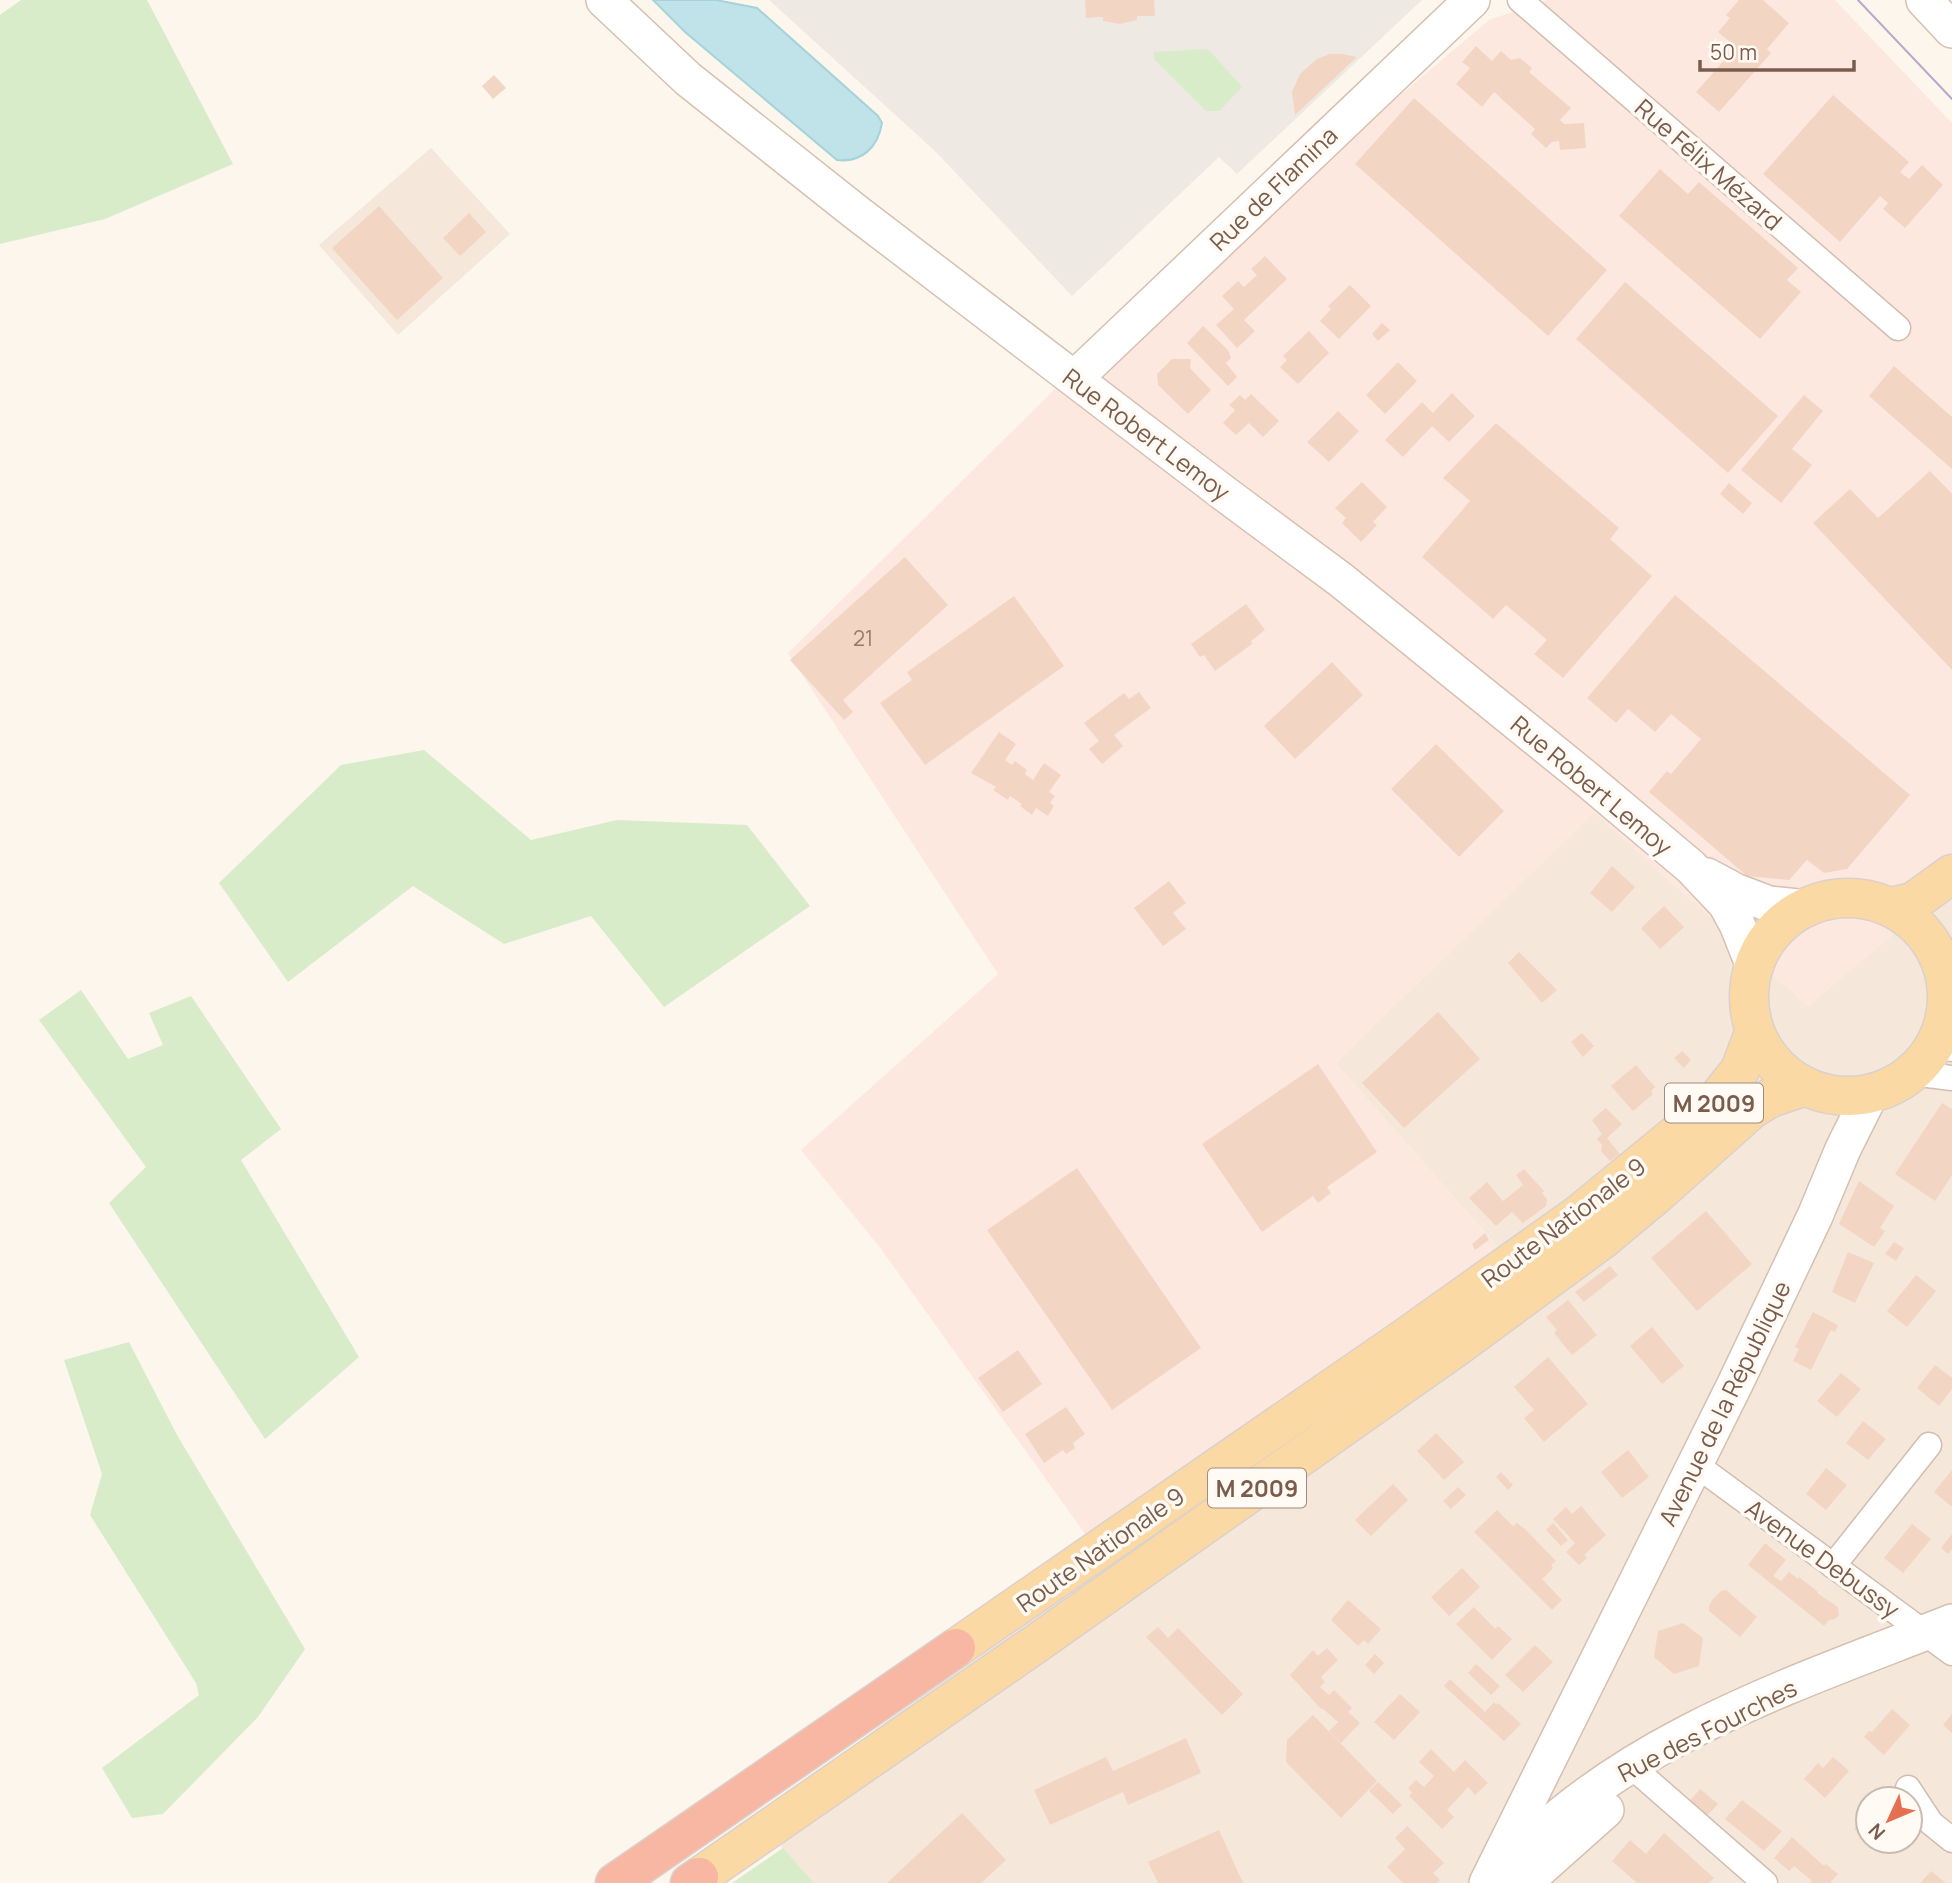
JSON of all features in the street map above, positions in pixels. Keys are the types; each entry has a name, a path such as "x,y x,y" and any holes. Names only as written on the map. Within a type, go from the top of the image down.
{"highway":[{"name":"Route Nationale 9","path":"615,1883 956,1648"}],"main road":[{"path":"1891,907 1913,902 1952,874"},
{"path":"1848,897 1871,900 1891,907 1919,927 1932,942 1946,950 1946,1041 1912,1073 1870,1096 1839,1096 1802,1087 1776,1064 1754,1033 1749,1010 1753,964 1771,933 1787,919 1808,908 1825,901 1848,897"},
{"name":"Route Nationale 9","path":"956,1648 1578,1215 1712,1105 1740,1070 1754,1033"},
{"name":"M 2009","path":"694,1880 1037,1643 1459,1345 1603,1239 1657,1195 1752,1109 1770,1098 1802,1087"}],"street":[{"name":"Rue Robert Lemoy","path":"604,0 688,79 857,213 1341,580 1589,781 1691,867 1726,904 1753,964"},
{"name":"Rue de Flamina","path":"1075,378 1472,0"},
{"name":"Rue Félix Mézard","path":"1520,0 1898,328"},
{"path":"1924,0 1952,30"},
{"name":"Rue Robert Lemoy","path":"1691,867 1735,891 1769,904 1808,908"},
{"path":"1912,1073 1952,1077"},
{"name":"Avenue de la République","path":"1489,1883 1695,1464 1870,1096"},
{"path":"1833,1566 1929,1445"},
{"name":"Avenue Debussy","path":"1695,1464 1833,1566 1945,1640"},
{"name":"Rue des Fourches","path":"1489,1883 1524,1847 1606,1810 1638,1773 1683,1759 1770,1717 1945,1640"},
{"path":"1524,1883 1561,1832 1573,1708"},
{"path":"1638,1773 1765,1883"},
{"path":"1924,1812 1931,1823 1952,1840"}],"shaded area":[{"path":"769,0 1422,0 1237,174 1219,157 1072,296 935,151"},
{"path":"1548,0 1835,0 1952,123 1952,885 1808,1006 1594,813 1336,1063 1507,1257 1103,1559 881,1249 801,1150 998,974 788,653 1064,380 1489,20"},
{"path":"431,148 510,234 398,335 319,245"},
{"path":"1594,812 1808,1006 1952,884 1952,1883 814,1883 756,1819 1507,1257 1335,1063"}],"green space":[{"path":"21,0 147,0 233,164 105,219 0,244 0,15"},
{"path":"1209,50 1242,87 1219,111 1206,111 1154,59 1154,52"},
{"path":"424,750 531,840 617,820 747,825 810,906 664,1007 591,916 504,944 413,886 288,982 219,883 341,765"},
{"path":"81,990 128,1059 163,1045 149,1013 191,996 281,1129 241,1160 359,1357 265,1439 109,1203 146,1167 39,1020"},
{"path":"129,1342 177,1435 305,1649 258,1717 163,1814 132,1818 102,1768 199,1695 196,1683 90,1515 102,1474 64,1360"},
{"path":"783,1848 814,1883 732,1883"}],"water":[{"path":"653,0 716,0 757,8 878,116 882,123 873,146 854,159 837,160 685,32"}],"building":[{"path":"1085,0 1154,0 1155,16 1137,16 1137,20 1120,24 1103,21 1103,17 1086,18"},
{"path":"1739,0 1763,0 1789,23 1767,49 1771,53 1719,112 1696,92 1736,47 1718,32 1730,18 1726,15"},
{"path":"1476,46 1492,61 1501,51 1511,60 1520,58 1532,68 1529,72 1571,108 1560,120 1564,124 1584,123 1586,148 1560,150 1559,141 1552,142 1546,148 1531,134 1535,129 1494,92 1482,107 1456,84 1470,68 1462,62"},
{"path":"1330,54 1357,57 1295,115 1292,92 1300,74 1317,59"},
{"path":"494,75 506,88 493,99 482,86"},
{"path":"1833,95 1909,162 1900,172 1909,179 1922,165 1943,185 1905,228 1883,209 1888,203 1880,196 1840,242 1763,174"},
{"path":"1414,98 1607,270 1548,336 1355,164"},
{"path":"1660,169 1688,194 1699,182 1798,268 1787,280 1801,292 1760,339 1619,216"},
{"path":"379,206 443,278 397,320 332,248"},
{"path":"469,213 486,232 460,256 443,238"},
{"path":"1265,256 1287,279 1244,320 1255,331 1237,348 1216,325 1234,309 1222,296 1238,281 1244,287 1257,275 1251,269"},
{"path":"1625,282 1778,416 1728,473 1576,339"},
{"path":"1350,285 1371,306 1339,339 1320,321 1331,309 1328,306"},
{"path":"1382,323 1390,330 1378,341 1372,334"},
{"path":"1203,326 1228,350 1231,358 1226,363 1237,377 1228,386 1187,343"},
{"path":"1309,331 1329,353 1298,384 1280,367 1287,360 1283,356"},
{"path":"1172,359 1191,359 1190,368 1211,390 1188,414 1158,385 1157,374"},
{"path":"1398,362 1417,381 1385,414 1366,395"},
{"path":"1894,366 1952,417 1952,469 1869,396"},
{"path":"1452,393 1475,416 1449,442 1432,426 1403,457 1385,440 1422,402 1433,413"},
{"path":"1251,394 1279,421 1263,437 1249,423 1236,435 1223,423 1235,410 1229,405 1240,395 1245,400"},
{"path":"1804,395 1823,411 1792,449 1812,465 1781,503 1741,470"},
{"path":"1338,411 1359,431 1329,462 1307,442"},
{"path":"1496,423 1619,528 1610,539 1652,576 1563,678 1534,654 1547,640 1506,605 1493,619 1422,557 1470,501 1443,478"},
{"path":"1930,471 1952,494 1952,670 1813,523 1850,489 1878,518"},
{"path":"1362,482 1387,507 1373,522 1377,525 1361,542 1342,523 1346,518 1335,508"},
{"path":"1729,483 1752,503 1743,514 1720,494"},
{"path":"905,557 948,605 843,700 853,712 844,720 790,660"},
{"path":"1675,595 1910,795 1847,869 1824,873 1807,860 1789,880 1747,876 1649,792 1667,771 1671,774 1701,739 1671,714 1655,732 1628,709 1616,723 1587,698"},
{"path":"1014,596 1064,666 925,765 880,703 912,680 907,672"},
{"path":"1246,604 1265,630 1251,641 1252,644 1215,671 1204,655 1200,657 1191,644"},
{"path":"1332,662 1363,695 1295,759 1264,726"},
{"path":"1139,692 1151,708 1114,735 1123,746 1102,764 1089,749 1099,741 1084,723 1124,693 1129,699"},
{"path":"999,732 1016,744 1005,760 1012,765 1015,761 1027,770 1025,774 1033,780 1044,763 1061,775 1049,792 1055,796 1050,803 1054,806 1048,816 1036,808 1032,815 1020,806 1022,804 1010,796 1008,800 993,790 996,787 971,773"},
{"path":"1436,744 1504,811 1459,857 1391,789"},
{"path":"1612,866 1635,887 1612,912 1590,893"},
{"path":"1169,881 1186,903 1173,913 1186,929 1163,946 1134,908"},
{"path":"1664,906 1684,927 1660,949 1641,928"},
{"path":"1519,952 1557,990 1542,1003 1508,963"},
{"path":"1438,1012 1480,1059 1404,1128 1362,1083"},
{"path":"1582,1033 1594,1046 1583,1057 1571,1042"},
{"path":"1682,1051 1691,1060 1684,1068 1674,1058"},
{"path":"1318,1064 1377,1152 1327,1187 1331,1193 1318,1203 1313,1196 1262,1232 1202,1144"},
{"path":"1636,1065 1655,1087 1651,1091 1653,1094 1633,1111 1611,1086"},
{"path":"1942,1103 1952,1109 1952,1175 1935,1201 1895,1174"},
{"path":"1606,1108 1622,1124 1607,1138 1620,1154 1610,1161 1601,1151 1602,1145 1597,1139 1602,1134 1592,1120"},
{"path":"1077,1168 1201,1348 1112,1410 987,1230"},
{"path":"1524,1169 1544,1191 1542,1193 1547,1199 1546,1206 1523,1223 1512,1212 1496,1226 1469,1198 1487,1182 1503,1201 1523,1185 1516,1175"},
{"path":"1859,1181 1894,1206 1880,1228 1885,1231 1874,1247 1839,1224"},
{"path":"1706,1211 1752,1264 1697,1311 1651,1258"},
{"path":"1485,1233 1489,1240 1475,1250 1472,1244"},
{"path":"1894,1242 1904,1248 1896,1261 1885,1254"},
{"path":"1848,1252 1874,1263 1855,1303 1832,1292"},
{"path":"1610,1266 1618,1275 1584,1302 1575,1292"},
{"path":"1916,1275 1936,1291 1907,1327 1887,1311"},
{"path":"1568,1300 1597,1335 1572,1355 1554,1333 1557,1330 1546,1317"},
{"path":"1813,1312 1838,1325 1835,1332 1831,1330 1811,1370 1793,1361 1799,1349 1795,1347"},
{"path":"1652,1327 1684,1366 1662,1384 1630,1346"},
{"path":"1018,1350 1042,1384 1003,1412 978,1378"},
{"path":"1548,1357 1588,1404 1544,1442 1524,1418 1534,1410 1514,1387"},
{"path":"1935,1365 1952,1378 1952,1389 1939,1406 1917,1388"},
{"path":"1841,1373 1861,1389 1837,1417 1817,1401"},
{"path":"1066,1407 1085,1434 1073,1443 1075,1448 1066,1454 1063,1450 1044,1463 1025,1434"},
{"path":"1863,1421 1886,1439 1868,1460 1846,1443"},
{"path":"1436,1433 1464,1462 1444,1480 1417,1451"},
{"path":"1628,1450 1649,1477 1622,1498 1601,1472"},
{"path":"1826,1468 1847,1485 1826,1510 1806,1494"},
{"path":"1952,1470 1952,1507 1934,1492"},
{"path":"1501,1472 1513,1485 1508,1490 1496,1477"},
{"path":"1393,1484 1408,1500 1371,1536 1355,1520"},
{"path":"1458,1487 1466,1495 1451,1509 1443,1501"},
{"path":"1581,1506 1606,1535 1584,1555 1587,1558 1579,1565 1566,1552 1575,1543 1553,1519 1566,1507 1572,1514"},
{"path":"1497,1510 1513,1526 1517,1523 1525,1529 1556,1561 1542,1579 1562,1600 1552,1610 1474,1532"},
{"path":"1553,1523 1568,1540 1561,1546 1546,1530"},
{"path":"1912,1524 1931,1539 1903,1573 1884,1558"},
{"path":"1952,1534 1952,1549 1948,1554 1941,1548"},
{"path":"1765,1543 1786,1560 1773,1576 1781,1581 1789,1572 1798,1579 1799,1577 1838,1607 1839,1615 1835,1619 1829,1620 1824,1626 1748,1565"},
{"path":"1462,1568 1480,1587 1449,1616 1431,1597"},
{"path":"1726,1590 1757,1617 1740,1637 1709,1611 1712,1600"},
{"path":"1348,1600 1381,1629 1368,1644 1364,1640 1358,1646 1331,1620"},
{"path":"1474,1607 1495,1629 1498,1626 1512,1639 1492,1660 1456,1624"},
{"path":"1683,1623 1703,1638 1699,1666 1674,1674 1654,1657 1658,1631"},
{"path":"1158,1627 1168,1638 1178,1628 1243,1694 1222,1715 1146,1637"},
{"path":"1535,1645 1553,1662 1523,1692 1505,1675"},
{"path":"1327,1648 1338,1660 1321,1677 1325,1682 1320,1687 1329,1695 1334,1690 1352,1708 1348,1712 1360,1723 1341,1743 1329,1731 1338,1722 1321,1709 1290,1675 1313,1650 1318,1656"},
{"path":"1375,1654 1384,1663 1374,1674 1365,1665"},
{"path":"1476,1664 1500,1686 1491,1695 1468,1673"},
{"path":"1450,1679 1485,1712 1494,1702 1496,1705 1498,1703 1521,1724 1504,1741 1444,1686"},
{"path":"1400,1694 1420,1712 1394,1740 1374,1722"},
{"path":"1892,1709 1910,1725 1884,1755 1864,1737 1869,1731 1872,1732"},
{"path":"1952,1714 1952,1733 1943,1725"},
{"path":"1313,1715 1377,1781 1341,1818 1286,1762 1287,1740"},
{"path":"1186,1738 1201,1773 1128,1805 1123,1792 1050,1825 1034,1790 1106,1757 1113,1771"},
{"path":"1431,1749 1454,1772 1465,1760 1488,1783 1475,1795 1468,1787 1447,1810 1454,1817 1442,1829 1409,1796 1412,1793 1408,1788 1416,1780 1424,1787 1434,1776 1419,1762"},
{"path":"1833,1757 1849,1771 1825,1798 1804,1779 1818,1763 1823,1768"},
{"path":"1378,1782 1402,1805 1393,1814 1369,1791"},
{"path":"1700,1789 1718,1804 1705,1818 1688,1803"},
{"path":"1742,1800 1782,1831 1764,1851 1725,1819"},
{"path":"962,1813 1006,1860 981,1883 887,1883"},
{"path":"1407,1826 1444,1863 1433,1873 1440,1880 1437,1883 1403,1883 1387,1867 1405,1849 1395,1838"},
{"path":"1219,1830 1243,1883 1158,1883 1148,1862"},
{"path":"1664,1833 1714,1878 1709,1883 1637,1883 1612,1861 1630,1840 1646,1854"},
{"path":"1792,1837 1824,1866 1826,1864 1838,1874 1830,1883 1810,1883 1812,1881 1794,1866 1789,1871 1774,1858"},
{"path":"1931,1871 1946,1883 1920,1883"}],"tram line":[{"path":"1858,0 1952,99"}]}
